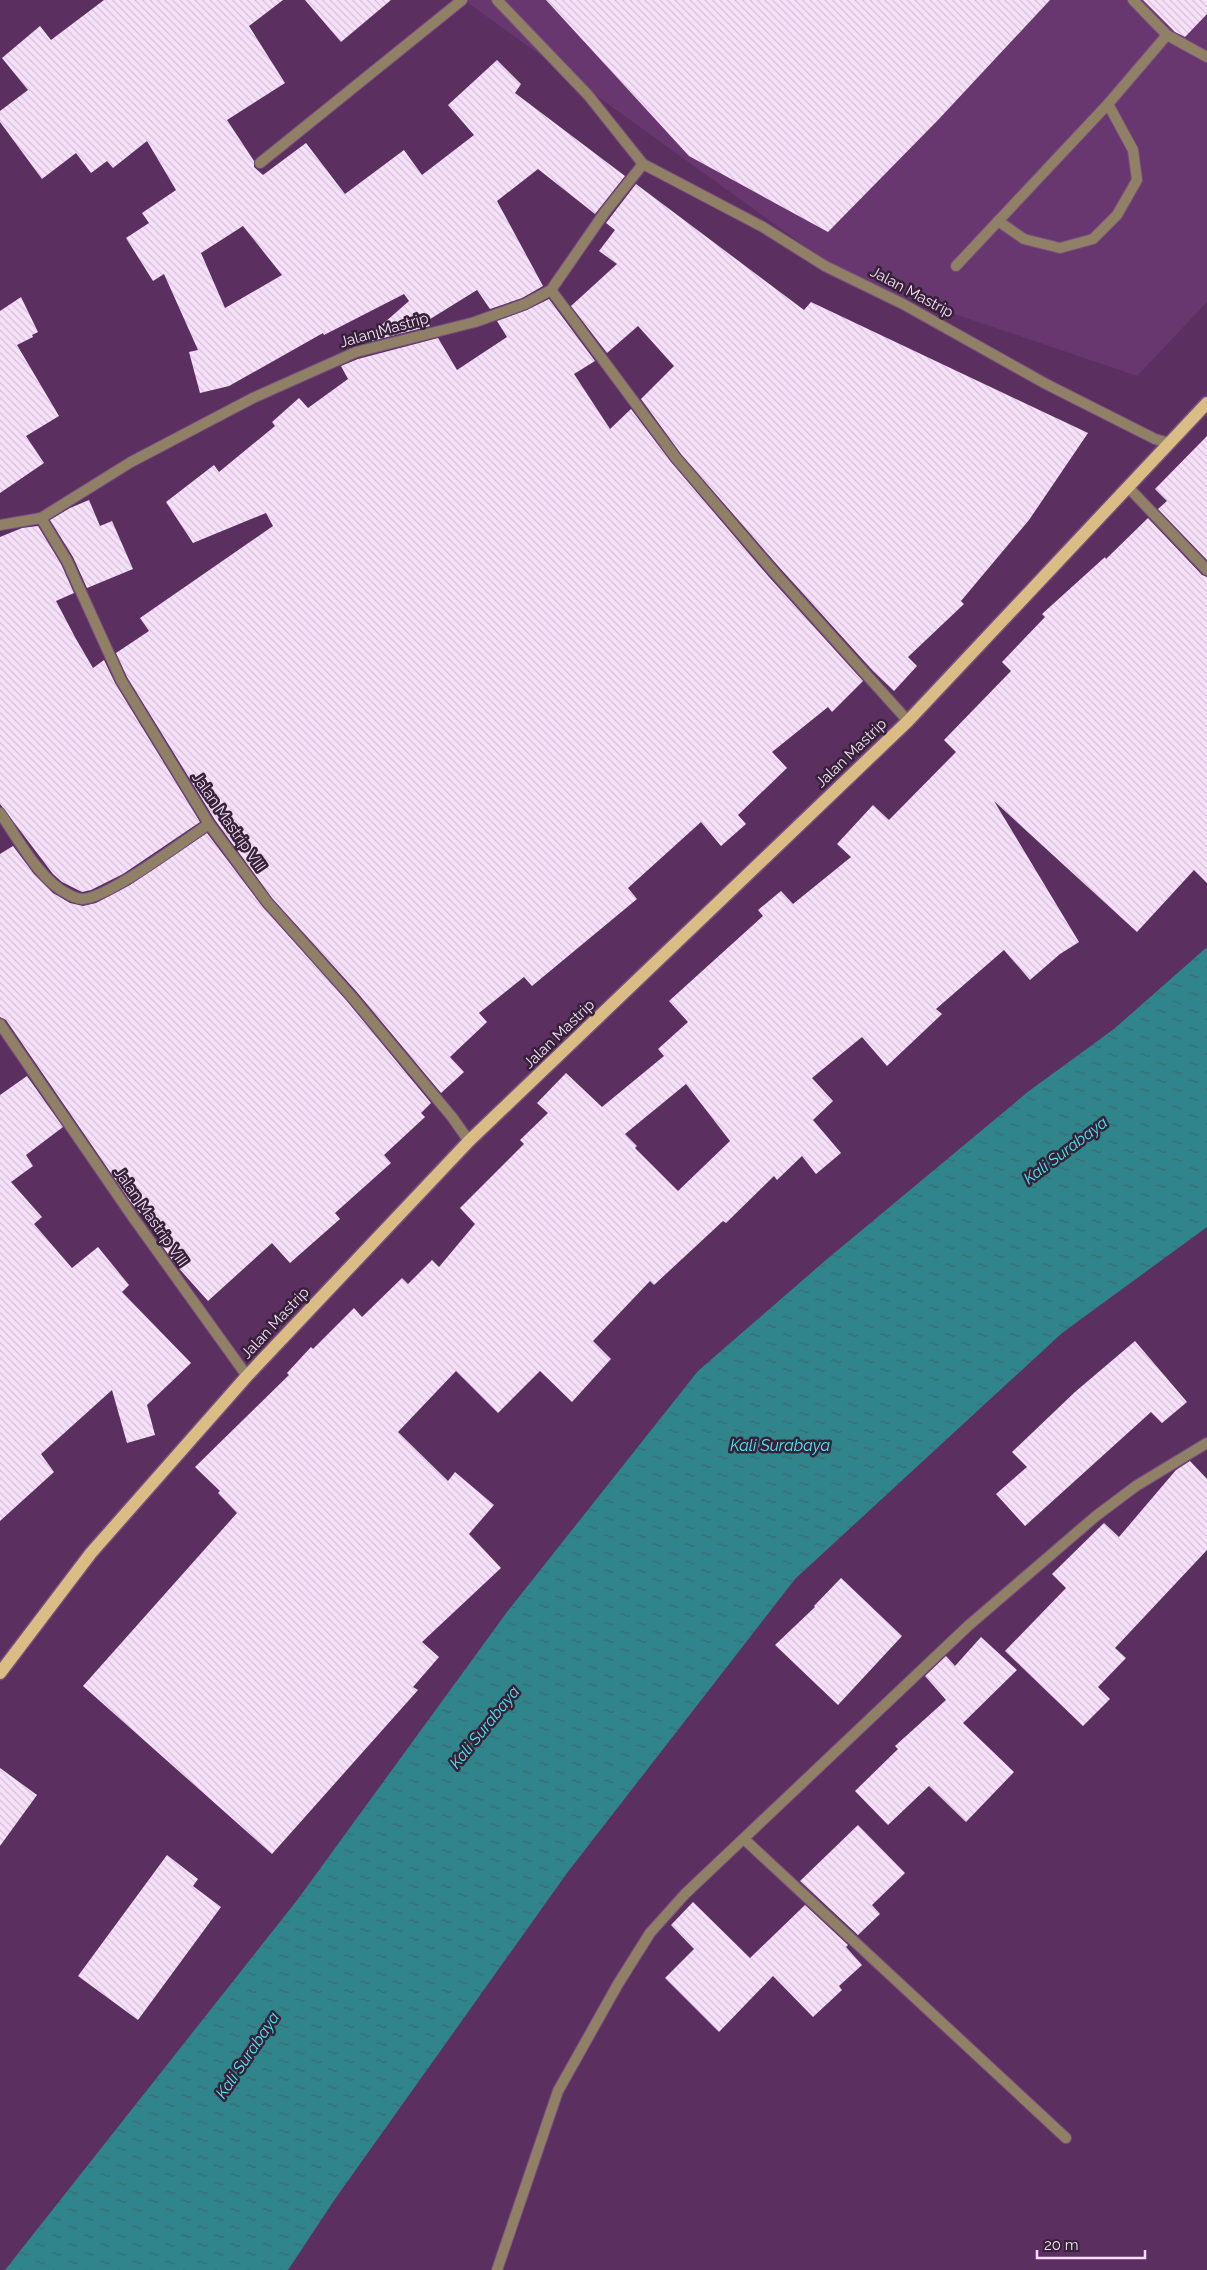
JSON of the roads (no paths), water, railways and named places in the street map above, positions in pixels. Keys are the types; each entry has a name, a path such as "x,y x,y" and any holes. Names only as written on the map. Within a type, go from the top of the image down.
{"main road":[{"name":"Jalan Mastrip","path":"0,1673 91,1553 247,1376 468,1141 908,720 1207,403"}],"street":[{"path":"260,163 462,0"},
{"name":"Jalan Mastrip","path":"497,0 588,95 643,164 763,227 825,266 903,304 1046,384 1155,439 1169,444"},
{"path":"1134,0 1167,35 1207,57"},
{"path":"956,266 1108,104 1167,35"},
{"path":"998,221 1024,239 1060,248 1094,239 1117,216 1137,180 1134,150 1108,104"},
{"name":"Jalan Mastrip","path":"41,518 131,462 253,398 347,356 475,322 525,304 551,290 605,212 643,164"},
{"path":"551,290 676,458 774,572 908,720"},
{"path":"1128,487 1207,570"},
{"path":"0,525 41,518"},
{"name":"Jalan Mastrip VIII","path":"41,518 67,560 120,680 209,824 267,902 351,996 452,1118 468,1141"},
{"path":"0,813 38,867 55,886 68,894 82,899 111,889 209,824"},
{"name":"Jalan Mastrip VIII","path":"0,1024 132,1216 247,1376"},
{"path":"497,2270 558,2091 618,1984 650,1932 685,1894 968,1626 1089,1523 1136,1486 1207,1443"},
{"path":"744,1839 1066,2138"}],"water":[{"name":"Kali Surabaya","path":"1207,947 1207,1227 1062,1333 795,1579 567,1873 335,2199 288,2270 5,2270 298,1899 507,1612 698,1371 826,1260 1029,1091 1114,1029"}]}
